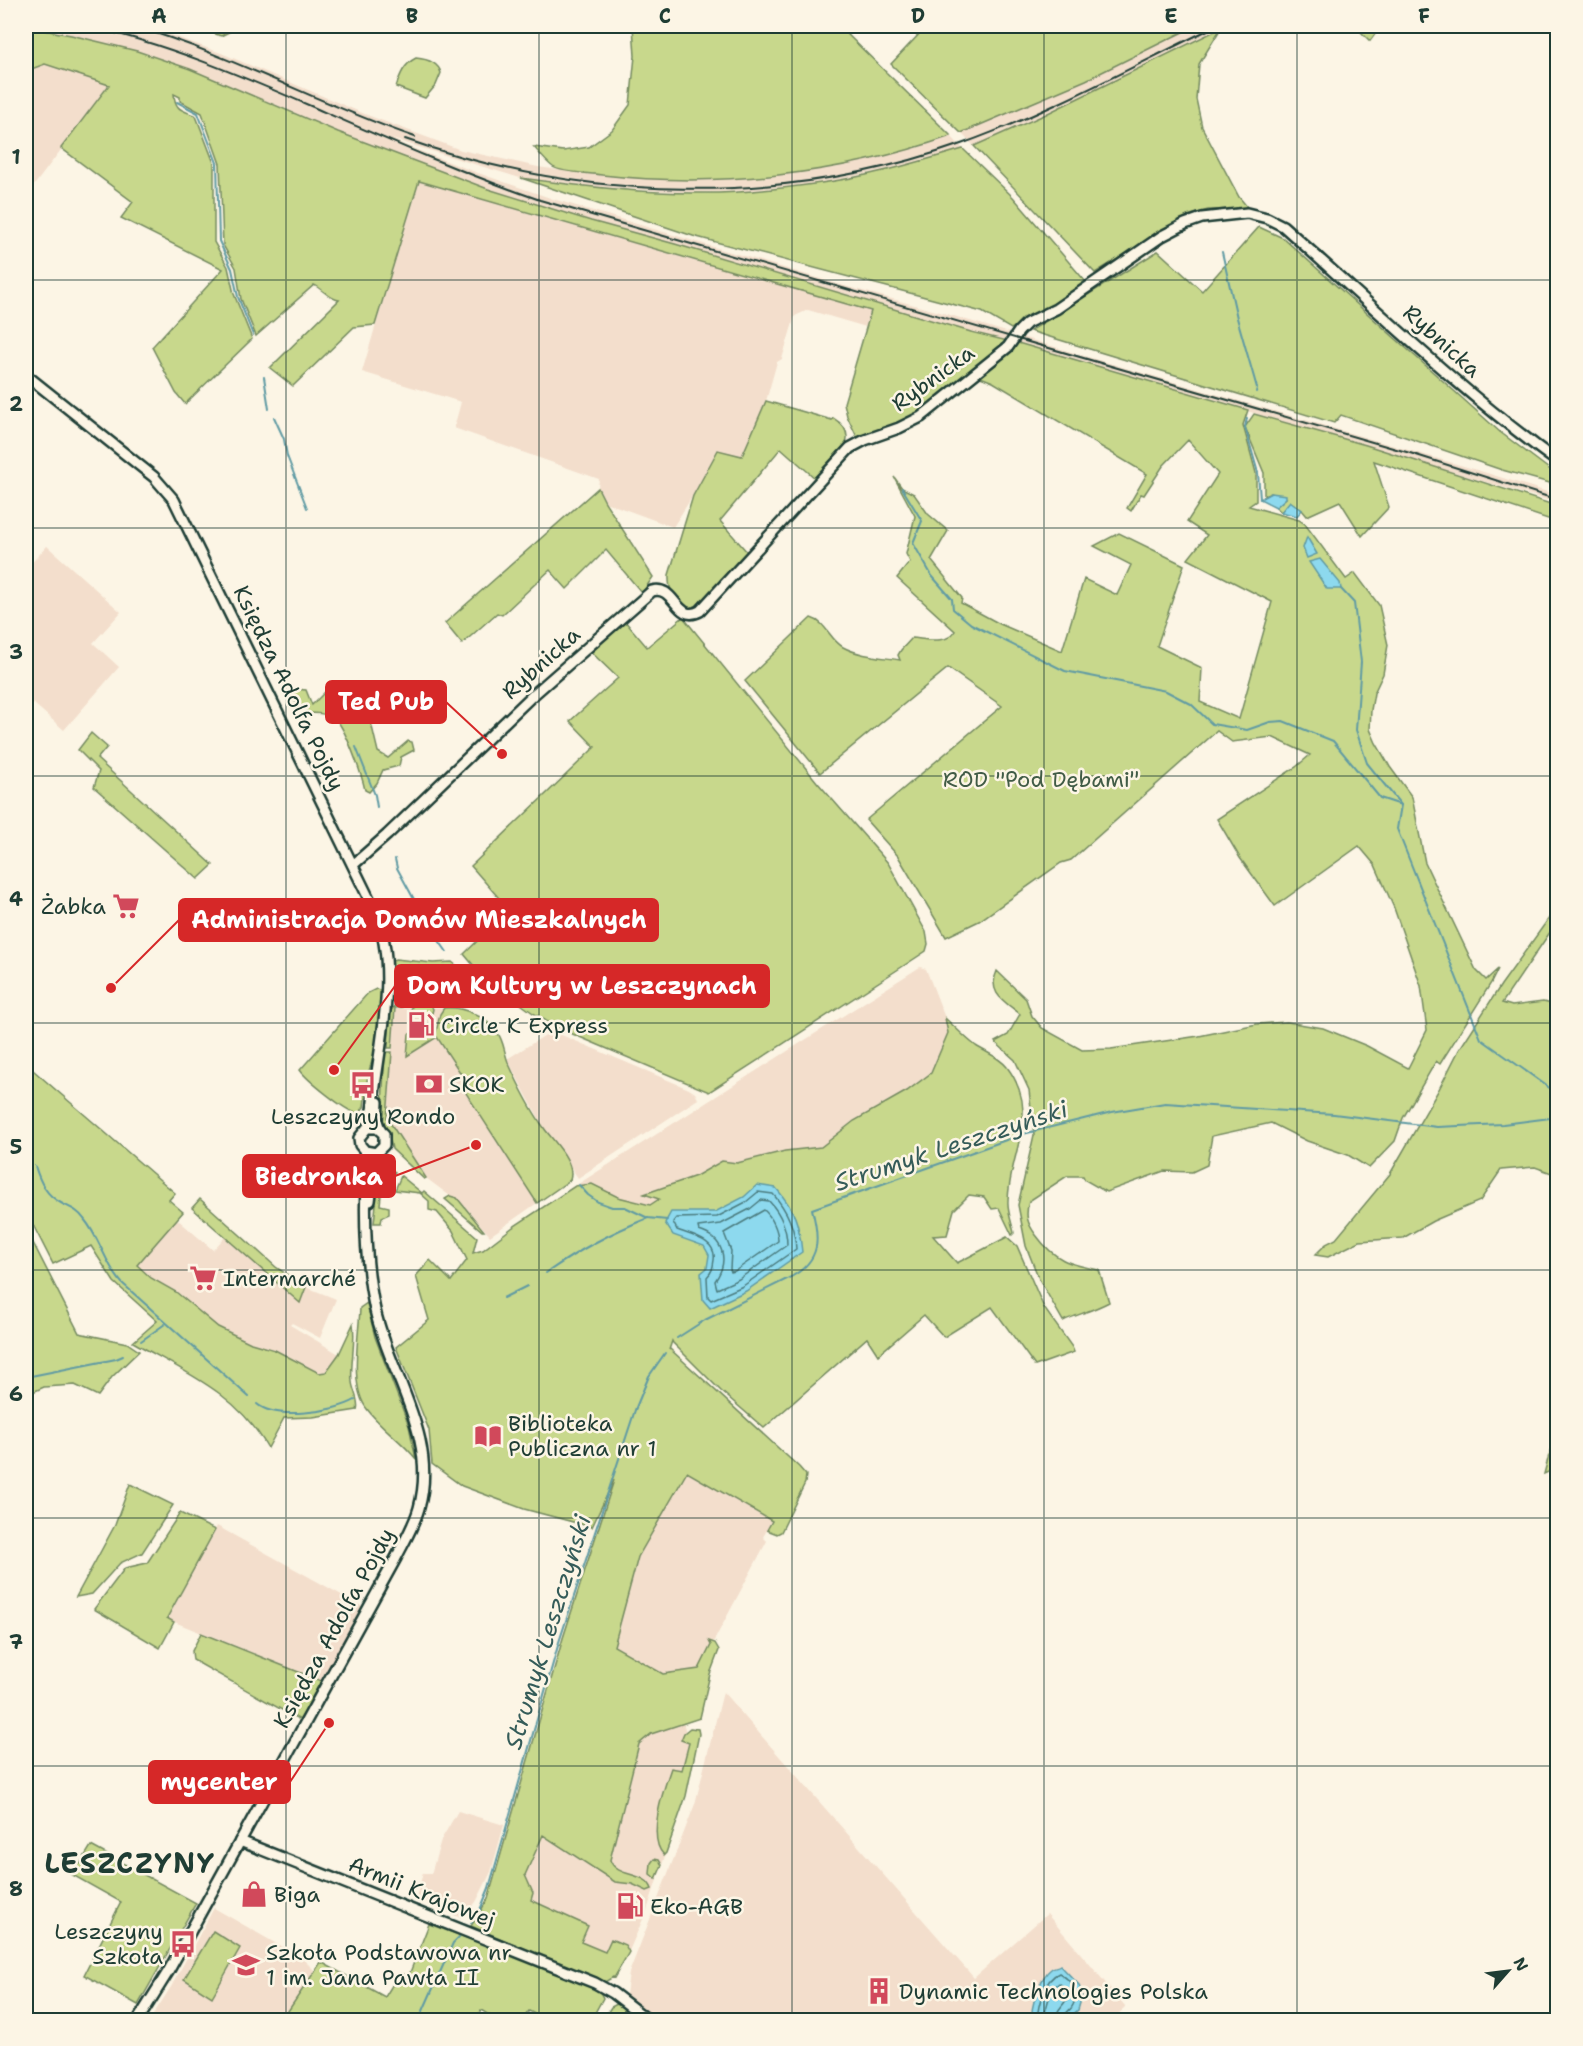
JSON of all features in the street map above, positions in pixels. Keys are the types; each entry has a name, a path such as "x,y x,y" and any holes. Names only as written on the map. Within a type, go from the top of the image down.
{"street":[{"name":"Rybnicka","path":"353,864 387,836 532,696 652,591 665,592 687,614 700,611 850,448 921,417 1008,347 1027,323 1056,309 1162,236 1202,218 1247,213 1267,218 1283,226 1474,396 1557,462"},
{"name":"Księdza Adolfa Pojdy","path":"26,375 149,473 170,494 378,917 387,955 385,1006 371,1123 367,1128"},
{"name":"Księdza Adolfa Pojdy","path":"376,1085 377,1121 380,1130"},
{"path":"374,1127 380,1130 384,1134 385,1142 382,1149 376,1153 365,1151 360,1145 359,1138 367,1128 374,1127"},
{"name":"Księdza Adolfa Pojdy","path":"138,2020 160,1986 396,1558 412,1526 420,1503 424,1471 420,1438 386,1346 376,1311 368,1268 365,1151"},
{"name":"Księdza Adolfa Pojdy","path":"367,1224 376,1153"},
{"name":"Armii Krajowej","path":"240,1841 595,1983 613,1993 648,2020"}],"shaded area":[{"path":"26,26 146,26 221,53 367,115 461,150 538,167 574,172 694,180 765,177 821,169 920,147 951,136 963,149 899,167 823,183 749,191 694,193 578,186 520,178 392,139 478,173 553,199 1477,470 1557,495 1557,503 488,189 338,132 190,69 137,51"},
{"path":"1195,26 1226,26 1044,115 974,146 961,133 1086,80"},
{"path":"45,64 110,85 26,196 26,71"},
{"path":"418,181 871,311 866,327 808,310 795,316 782,359 777,362 766,401 742,457 718,450 673,527 605,502 598,488 599,479 454,428 461,402 362,372"},
{"path":"47,546 121,612 93,643 119,667 64,730 26,697 26,569"},
{"path":"920,967 926,969 945,1018 948,1033 931,1073 907,1091 854,1121 821,1147 785,1151 737,1163 722,1161 650,1205 618,1197 592,1184 575,1186"},
{"path":"397,983 466,995 463,1020 470,1086 465,1090 537,1203 490,1236 457,1198 450,1196 426,1178 387,1118"},
{"path":"552,1031 689,1089 698,1099 578,1178 543,1126 507,1059"},
{"path":"177,1219 213,1250 225,1237 299,1302 306,1287 336,1299 320,1338 292,1323 290,1325 339,1354 324,1378 218,1327 176,1292 151,1278 136,1265"},
{"path":"687,1471 772,1521 763,1537 767,1541 699,1669 663,1674 613,1646 638,1557"},
{"path":"217,1526 365,1608 321,1681 167,1619"},
{"path":"723,1692 974,1978 1047,1914 1126,2007 1112,2020 651,2020 626,1995 629,1973 695,1804"},
{"path":"683,1722 689,1743 682,1771 671,1768 657,1839 666,1853 647,1910 625,1960 579,1941 529,1903 525,1875 542,1835 615,1882 604,1869 638,1742 646,1733"},
{"path":"458,1811 504,1825 491,1872 476,1902 462,1918 442,1910 439,1905 432,1902 415,1901 423,1873 431,1874 441,1840"},
{"name":"Szkoła Podstawowa nr 1 im. Jana Pawła II","path":"214,1908 303,1959 315,1971 282,2020 161,2020 153,2015"}],"green space":[{"path":"193,26 241,26 221,36"},
{"path":"633,26 839,26 951,136 866,160 822,169 734,179 646,179 569,172 553,167 534,147 563,151 589,147 612,130 630,105 635,56"},
{"path":"921,26 1195,26 1086,80 961,133 891,64 924,29"},
{"path":"1355,26 1381,26 1370,41"},
{"path":"26,27 137,51 190,69 338,132 488,189 591,221 1008,341 914,417 858,439 847,416 844,403 871,311 419,181 375,325 354,327 293,386 270,368 339,300 332,298 314,285 256,336 241,299 236,268 223,245 220,164 202,113 180,101 180,97 174,94 178,107 196,116 214,163 214,242 228,267 234,294 252,339 185,404 176,393 152,347 223,269 121,218 133,202 61,148 109,85 45,64 26,71"},
{"path":"1221,28 1199,64 1196,99 1202,127 1239,197 1249,209 1208,210 1187,216 1095,273 974,146 1044,115"},
{"path":"416,58 431,62 441,73 436,85 425,98 396,87 405,67"},
{"path":"963,149 1013,197 1086,282 1055,304 1011,329 982,312 693,236 521,178 651,192 742,192 857,177"},
{"path":"1259,227 1283,238 1500,432 1557,475 1557,485 1502,470 1341,415 1334,423 1030,331 1158,251 1202,291"},
{"name":"ROD \"Pod Dębami\"","path":"1018,343 1248,410 1243,425 1256,473 1256,501 1249,506 1299,520 1305,524 1346,579 1355,573 1379,605 1388,645 1383,674 1374,693 1370,729 1390,767 1412,797 1425,863 1476,970 1486,980 1498,969 1440,1064 1436,1061 1403,1118 1395,1141 1369,1168 1348,1155 1307,1141 1271,1123 1212,1136 1207,1165 1192,1172 1164,1171 1106,1192 1085,1180 1083,1176 1067,1176 1029,1201 1028,1219 1043,1244 1063,1260 1099,1270 1109,1302 1063,1321 1039,1279 1026,1246 1018,1205 1034,1135 1029,1090 1015,1060 995,1042 1008,1035 1020,1014 996,991 994,979 997,971 1026,999 1032,1016 1042,1028 1082,1050 1111,1049 1199,1036 1257,1024 1287,1022 1323,1028 1367,1046 1408,1068 1427,1030 1421,986 1394,908 1375,865 1359,846 1275,906 1240,858 1217,819 1296,767 1310,755 1272,737 1232,742 1217,731 1071,860 1061,863 979,921 946,937 898,856 866,820 1002,706 948,668 820,773 745,681 811,618 820,623 839,644 849,650 900,660 898,655 912,638 942,640 955,631 897,578 910,562 906,554 915,516 894,477 902,488 914,494 928,514 948,531 931,560 962,598 961,603 1000,624 1062,651 1084,579 1117,595 1131,565 1094,546 1119,533 1184,565 1157,646 1202,668 1200,702 1239,719 1272,602 1188,559 1207,535 1187,522 1218,474 1188,440 1163,466 1131,511 1127,508 1147,474 993,382 978,376"},
{"path":"766,401 832,420 833,418 847,433 847,441 838,457 816,479 781,448 720,521 748,553 701,607 687,611 671,591 669,575 693,496 718,450 742,456"},
{"path":"1254,414 1366,445 1557,506 1557,522 1374,461 1389,507 1362,536 1340,501 1307,516 1290,502 1281,512 1276,507 1286,498 1271,493 1264,496 1264,473 1245,427"},
{"path":"598,488 653,577 642,593 606,550 567,589 550,570 502,615 497,613 462,644 445,623"},
{"path":"683,617 817,782 888,863 926,932 928,944 926,951 709,1092 556,1027 503,991 495,991 464,954 506,913 505,905 471,866 595,747 570,721 618,678 590,651 624,620 647,647"},
{"path":"342,685 357,704 362,705 369,714 378,752 388,758 408,741 412,742 414,750 401,757 399,766 383,770 377,783 369,792 365,790 353,751 343,730 334,718 317,713 306,713 292,698 295,689 306,690 312,705 331,686"},
{"path":"91,733 107,747 97,759 213,865 198,879 94,787 99,771 78,750"},
{"path":"1557,913 1557,922 1502,1003 1512,1006 1543,1002 1557,1005 1557,1175 1535,1167 1501,1170 1480,1201 1433,1221 1403,1238 1360,1241 1328,1257 1315,1255 1326,1244 1336,1239 1390,1174 1459,1050 1501,985 1552,914"},
{"path":"395,959 433,963 452,962 470,980 481,1002 474,1005 465,1002 465,995 409,985 407,992 397,988 392,977 391,962"},
{"path":"376,989 380,990 381,994 375,1052 368,1074 364,1107 356,1113 326,1094 300,1070 368,993"},
{"path":"418,1003 431,1005 432,1013 427,1016 413,1013 412,1006"},
{"path":"395,1005 402,1005 402,1007 395,1008 392,1048 388,1048 390,1012"},
{"path":"444,1008 459,1009 474,1014 497,1032 503,1043 508,1062 529,1104 567,1159 571,1173 570,1180 537,1203 464,1090 469,1086 437,1037 407,1056 409,1034 436,1032 440,1014"},
{"path":"945,1018 972,1043 1007,1067 1017,1084 1022,1101 1023,1117 1008,1201 1014,1233 1012,1235 999,1208 992,1209 984,1197 969,1195 954,1210 947,1235 933,1236 957,1263 1007,1237 1017,1246 1044,1308 1074,1352 1035,1366 992,1307 944,1337 924,1315 878,1355 867,1338 764,1428 721,1391 672,1341 669,1350 799,1467 806,1475 805,1483 781,1532 777,1534 767,1530 772,1521 687,1472 638,1557 614,1646 663,1674 699,1669 711,1645 709,1641 715,1643 719,1650 710,1674 700,1718 651,1734 639,1744 610,1860 619,1870 643,1879 652,1889 647,1891 632,1884 615,1882 543,1835 525,1875 533,1893 531,1900 588,1926 581,1942 605,1952 611,1939 625,1945 629,1952 614,1978 605,1982 471,1926 488,1899 563,1638 614,1480 592,1527 524,1509 462,1486 432,1464 429,1430 396,1347 429,1320 416,1276 430,1260 451,1281 467,1260 453,1231 437,1212 429,1210 429,1201 420,1193 395,1190 401,1176 422,1193 424,1191 477,1237 473,1253 483,1250 575,1186 592,1184 618,1197 650,1205 659,1199 644,1194 696,1176 722,1161 737,1163 785,1151 821,1147 854,1121 907,1091 931,1073 948,1033"},
{"path":"385,1052 392,1052 387,1118 426,1178 424,1179 392,1149 389,1135 381,1123"},
{"path":"26,1064 175,1193 169,1200 183,1212 137,1265 151,1278 176,1292 218,1327 251,1343 275,1350 319,1373 326,1372 339,1354 353,1324 352,1375 358,1404 357,1410 313,1417 284,1418 268,1448 241,1412 225,1398 190,1374 133,1342 157,1321 114,1282 91,1246 53,1264 26,1211"},
{"path":"390,1169 395,1172 392,1176 383,1176 380,1205 389,1207 389,1214 382,1217 381,1223 374,1223 379,1176 382,1171"},
{"path":"450,1196 457,1198 484,1231 445,1199"},
{"path":"200,1199 277,1268 306,1287 300,1303 192,1208"},
{"path":"26,1229 79,1333 127,1343 139,1351 112,1377 98,1396 75,1385 44,1387 26,1395"},
{"path":"367,1303 375,1337 409,1426 416,1459 373,1416 361,1399 357,1375 357,1347 360,1308"},
{"path":"1557,1438 1557,1468 1544,1474 1549,1455"},
{"path":"130,1484 173,1505 142,1553 120,1563 92,1594 76,1597 115,1525"},
{"path":"180,1513 215,1530 167,1618 174,1622 160,1648 94,1609 125,1568 147,1563"},
{"path":"201,1633 321,1681 300,1720 193,1660 192,1651"},
{"path":"690,1728 698,1729 699,1734 686,1796 664,1855 657,1837 658,1813 671,1768 682,1770 689,1743 681,1740"},
{"path":"91,1846 196,1903 138,2005 84,1975 121,1902 69,1873 74,1863 80,1864"},
{"path":"654,1859 659,1860 662,1865 656,1879 650,1874 651,1863"},
{"path":"429,1924 584,1981 600,1992 603,1998 591,2020 546,2020 529,2011 522,2020 497,2020 481,2010 474,2020 282,2020 321,1962 385,1997 399,1974 409,1975"},
{"path":"213,1931 240,1948 212,1997 184,1979"},
{"path":"619,2003 642,2020 603,2020 611,2007"}],"water":[{"path":"1271,493 1286,495 1286,498 1276,507 1260,499"},
{"path":"1290,501 1302,510 1297,516 1281,512"},
{"path":"1307,537 1317,554 1307,558 1303,548"},
{"path":"1320,559 1340,583 1341,589 1327,589 1309,562"},
{"path":"757,1185 776,1188 788,1203 797,1225 802,1252 746,1291 710,1308 703,1300 701,1273 707,1268 709,1255 704,1246 673,1235 665,1223 671,1212 715,1212 744,1197"},
{"path":"1060,1965 1079,1985 1082,1996 1078,2010 1066,2020 1032,2020 1040,1985 1052,1968"}],"waterway":[{"path":"177,102 198,113 217,163 219,241 232,269 238,297 253,335"},
{"path":"1222,252 1237,318 1257,388 1256,392"},
{"path":"264,377 269,409"},
{"path":"274,417 284,439 287,456 307,508"},
{"path":"1247,418 1245,427 1258,473 1260,499"},
{"path":"902,488 922,521 913,543 932,576 952,599 953,609 971,624 1065,671 1166,691 1191,704 1212,724 1247,730 1270,722 1283,721 1333,741 1380,798 1401,805"},
{"path":"1341,589 1354,603 1361,662 1356,730 1367,763 1401,805 1397,829 1481,1039 1558,1094"},
{"path":"356,747 375,795 377,807"},
{"path":"395,859 397,868 428,925 447,952"},
{"name":"Strumyk Leszczyński","path":"677,1338 705,1320 801,1270 813,1256 816,1248 817,1239 812,1209 1023,1134 1112,1112 1165,1103 1334,1114 1437,1127 1503,1124 1558,1117"},
{"path":"35,1166 41,1183 48,1192 56,1200 79,1213 90,1226 111,1268 122,1283 249,1397"},
{"path":"579,1185 598,1202 612,1207 625,1207 648,1218 667,1220"},
{"path":"546,1273 595,1242 648,1218"},
{"path":"503,1298 527,1286"},
{"path":"141,1341 165,1324"},
{"name":"Strumyk Leszczyński","path":"471,1923 480,1910 489,1888 559,1642 635,1410 649,1376 665,1353"},
{"path":"26,1377 123,1356"},
{"path":"257,1404 277,1412 291,1413 320,1411 355,1400"},
{"name":"Strumyk Leszczyński","path":"419,2020 453,1943 459,1937"}],"railway":[{"path":"86,26 144,41 201,61 397,144 540,200 1410,453 1558,500"},
{"path":"133,26 169,37 415,137"},
{"path":"405,139 473,160 542,175 612,185 683,189 754,187 824,179 893,164 994,132 1058,104 1216,26"}],"place":[{"name":"Ted Pub","path":"502,754"},
{"name":"Żabka","path":"126,906"},
{"name":"Administracja Domów Mieszkalnych","path":"111,988"},
{"name":"Circle K Express","path":"421,1025"},
{"name":"Dom Kultury w Leszczynach","path":"334,1070"},
{"name":"SKOK","path":"429,1084"},
{"name":"Leszczyny Rondo","path":"363,1085"},
{"name":"Biedronka","path":"476,1145"},
{"name":"Intermarché","path":"203,1278"},
{"name":"Biblioteka Publiczna nr 1","path":"488,1436"},
{"name":"mycenter","path":"329,1723"},
{"name":"Biga","path":"254,1894"},
{"name":"Eko-AGB","path":"630,1906"},
{"name":"Leszczyny Szkoła","path":"183,1944"},
{"name":"Szkoła Podstawowa nr 1 im. Jana Pawła II","path":"246,1965"},
{"name":"Dynamic Technologies Polska","path":"879,1991"}],"district":[{"name":"LESZCZYNY","path":"130,1863"}]}
